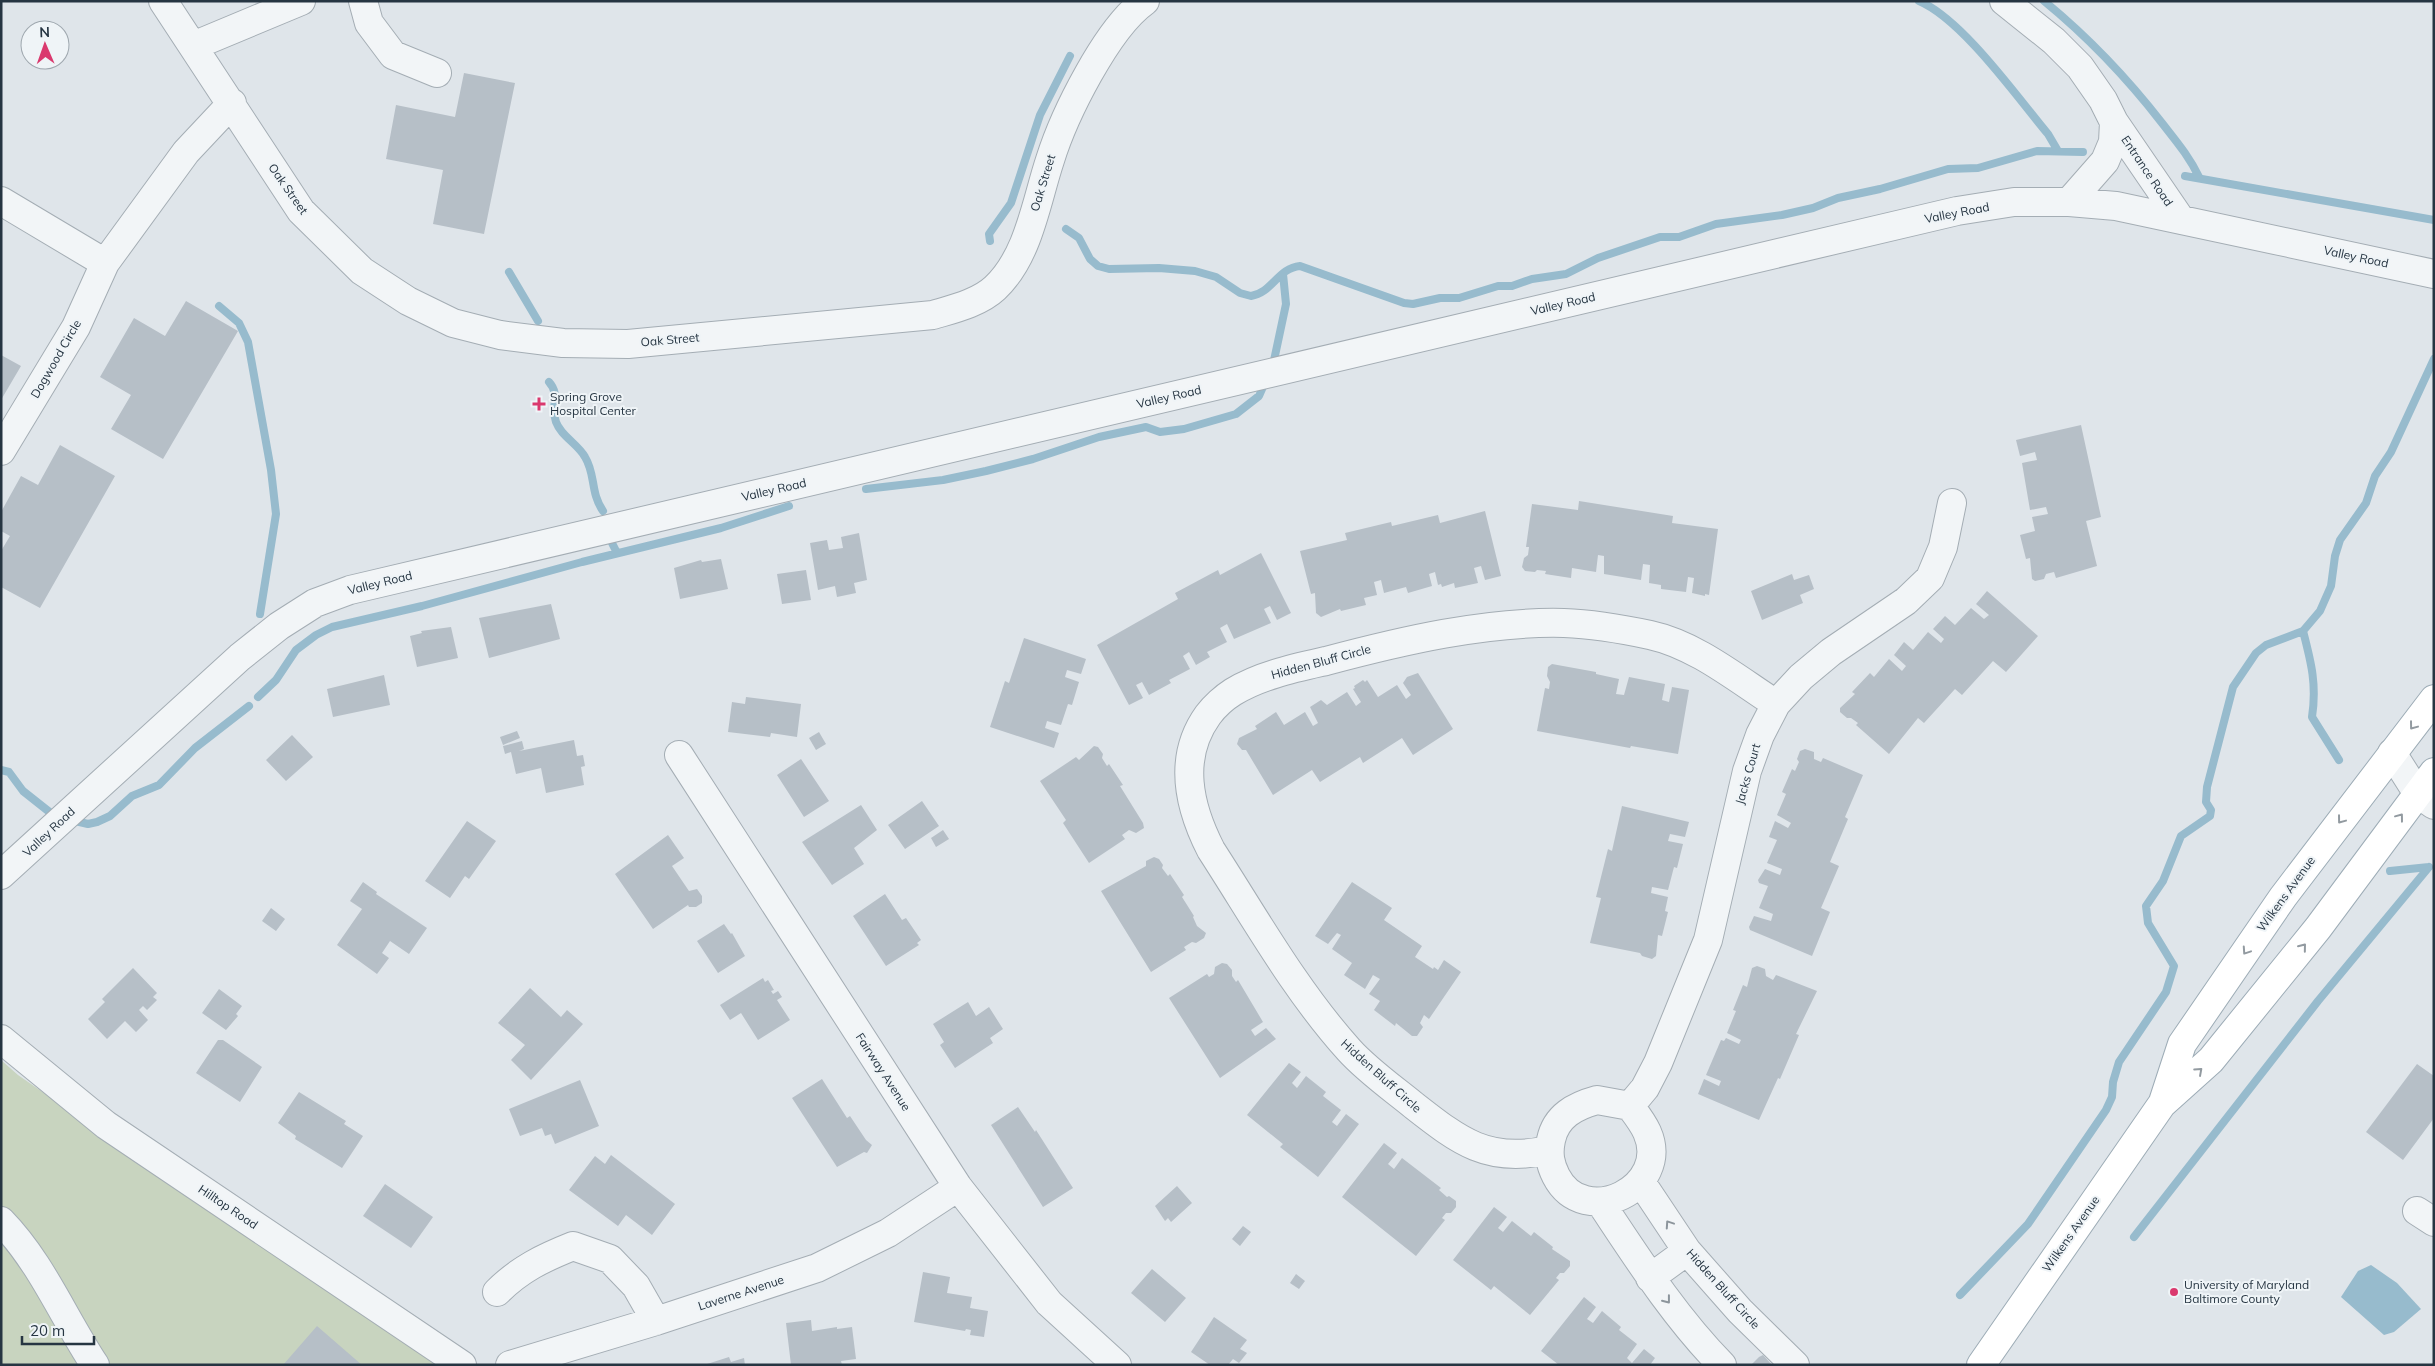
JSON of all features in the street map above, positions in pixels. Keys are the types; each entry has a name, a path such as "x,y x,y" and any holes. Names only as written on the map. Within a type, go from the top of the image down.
{"main road":[{"name":"Wilkens Avenue","path":"2162,1104 2182,1044 2283,897 2434,699"},
{"name":"Wilkens Avenue","path":"1981,1365 2162,1104 2211,1060 2426,799 2434,772"}],"street":[{"name":"Oak Street","path":"163,1 232,103 301,211 362,272 408,301 452,323 500,335 563,343 628,344 886,321 933,315 955,309 995,289 1013,264 1029,230 1050,158 1068,112 1113,37 1140,3"},
{"path":"193,46 301,1"},
{"path":"363,1 369,23 394,55 437,72"},
{"name":"Entrance Road","path":"2004,1 2054,41 2080,67 2103,100 2114,122 2180,220"},
{"name":"Dogwood Circle","path":"1,451 76,327 105,263 186,152 232,103"},
{"name":"Entrance Road","path":"2069,202 2105,161 2113,142 2114,122"},
{"path":"1,201 105,263"},
{"name":"Valley Road","path":"1,876 240,658 279,626 315,603 350,590 1957,211 2014,202 2069,202 2116,206 2434,274"},
{"name":"Jacks Court","path":"1630,1106 1645,1088 1658,1063 1708,940 1747,771 1760,735 1776,704 1800,677 1831,652 1906,601 1930,578 1943,547 1952,503"},
{"name":"Hidden Bluff Circle","path":"1548,1150 1526,1155 1497,1153 1469,1145 1439,1125 1350,1052 1321,1018 1212,850 1199,825 1190,794 1188,769 1196,738 1208,715 1232,692 1271,675 1388,645 1440,635 1515,625 1564,623 1606,627 1653,636 1698,654 1776,704"},
{"path":"2392,753 2434,765"},
{"path":"2392,753 2426,799"},
{"name":"Fairway Avenue","path":"679,755 958,1187 1049,1303 1118,1365"},
{"name":"Hilltop Road","path":"1,1039 106,1125 462,1365"},
{"path":"1597,1100 1630,1106 1648,1132 1651,1155 1649,1167 1641,1182 1620,1198 1600,1202 1583,1200 1571,1193 1559,1181 1550,1166 1548,1150 1552,1133 1561,1117 1577,1106 1597,1100"},
{"name":"Hidden Bluff Circle","path":"1641,1182 1687,1250 1740,1311 1795,1365"},
{"name":"Laverne Avenue","path":"510,1365 656,1321 817,1268 888,1233 958,1187"},
{"path":"1600,1202 1650,1278 1700,1342 1722,1365"},
{"path":"1,1221 28,1252 63,1309 75,1336 95,1365"},
{"path":"497,1292 512,1277 537,1260 573,1246 610,1259 636,1286 656,1321"},
{"path":"1650,1278 1687,1250"}],"green space":[{"path":"1,1060 18,1075 437,1365 1,1365"}],"water":[{"path":"2371,1265 2397,1283 2421,1309 2394,1332 2384,1335 2341,1297 2358,1271"}],"building":[{"path":"464,73 515,83 484,234 433,224 443,170 386,159 396,105 455,117"},
{"path":"186,301 238,331 163,459 111,429 131,395 100,377 134,318 165,336"},
{"path":"1,355 21,366 1,400"},
{"path":"2081,425 2101,517 2086,521 2097,566 2056,578 2054,572 2046,574 2044,579 2035,581 2032,579 2030,558 2026,559 2020,535 2035,531 2032,517 2048,514 2046,507 2030,510 2022,463 2037,460 2035,452 2020,456 2016,440"},
{"path":"60,445 115,476 40,608 1,587 1,551 10,536 1,531 1,512 21,476 38,485"},
{"path":"1579,501 1673,516 1672,523 1718,529 1709,595 1692,593 1694,578 1688,577 1686,592 1661,589 1661,585 1649,583 1650,565 1643,564 1641,580 1604,574 1604,556 1598,555 1596,572 1572,568 1571,578 1545,574 1546,571 1525,571 1522,567 1524,558 1528,555 1529,547 1526,547 1532,504 1578,510"},
{"path":"1485,511 1501,576 1485,580 1481,566 1474,568 1478,583 1455,588 1454,583 1442,587 1441,584 1438,585 1435,572 1429,574 1432,586 1408,593 1406,587 1384,593 1381,580 1374,582 1377,595 1364,598 1366,605 1341,611 1340,609 1321,617 1316,613 1315,593 1311,594 1300,551 1347,540 1345,533 1391,522 1392,526 1438,515 1440,523"},
{"path":"859,533 867,580 854,583 856,593 837,597 835,586 818,590 810,543 827,540 829,550 843,548 841,537"},
{"path":"1261,553 1291,613 1277,620 1270,606 1264,609 1271,623 1234,639 1227,624 1220,628 1227,642 1207,652 1210,657 1196,665 1189,652 1183,656 1190,669 1169,680 1171,683 1149,695 1142,682 1136,685 1143,698 1129,705 1097,645 1178,599 1175,593 1218,570 1220,575"},
{"path":"721,559 728,589 680,599 674,568 701,560 702,562"},
{"path":"806,570 811,600 782,604 777,574"},
{"path":"1792,574 1794,580 1809,575 1814,589 1800,595 1803,603 1762,620 1751,591"},
{"path":"1987,591 2038,636 2006,672 1993,661 1962,695 1955,689 1924,723 1918,718 1889,754 1856,725 1858,723 1840,712 1840,708 1855,694 1852,692 1870,673 1874,677 1889,659 1902,671 1906,666 1894,655 1904,642 1913,650 1928,632 1941,643 1944,639 1933,629 1945,616 1955,625 1971,608 1984,619 1989,615 1976,604"},
{"path":"551,604 560,639 489,658 479,618"},
{"path":"451,627 458,658 417,667 410,636 422,633 421,631"},
{"path":"1024,638 1086,659 1081,674 1067,670 1065,677 1079,682 1072,705 1068,704 1061,725 1047,721 1045,728 1059,733 1054,748 990,727 1005,681 1009,683"},
{"path":"1552,664 1596,672 1596,674 1619,679 1616,694 1624,695 1629,677 1665,684 1662,700 1669,702 1672,687 1689,690 1678,754 1631,746 1630,748 1537,731 1545,688 1549,689 1548,667"},
{"path":"1418,673 1453,729 1413,755 1402,738 1363,763 1360,757 1320,782 1312,770 1273,795 1246,750 1242,750 1237,744 1239,738 1257,729 1255,726 1276,712 1284,725 1305,712 1313,726 1318,723 1310,707 1321,700 1327,705 1347,692 1356,706 1361,702 1353,689 1355,688 1354,686 1363,680 1365,682 1367,680 1378,697 1397,685 1406,699 1411,695 1403,683 1407,677"},
{"path":"384,675 390,705 333,717 327,689"},
{"path":"746,697 801,704 797,737 771,733 770,737 728,732 732,702 745,704"},
{"path":"517,731 520,738 503,745 500,737"},
{"path":"819,732 826,744 816,750 809,738"},
{"path":"292,735 313,757 286,781 266,760"},
{"path":"574,740 577,756 583,755 585,766 581,767 584,785 546,793 541,768 516,774 511,752 505,754 503,746 522,741 524,749 519,751"},
{"path":"1094,746 1098,747 1103,754 1102,758 1107,766 1109,764 1123,785 1120,786 1143,823 1144,828 1136,833 1129,830 1122,835 1125,839 1089,863 1063,823 1066,820 1040,781 1076,757 1079,760"},
{"path":"1805,749 1814,752 1814,759 1821,762 1823,758 1863,775 1845,817 1848,819 1830,862 1839,866 1821,908 1830,912 1812,956 1750,930 1749,927 1754,916 1771,921 1773,914 1759,908 1768,886 1759,883 1758,880 1765,869 1780,875 1782,869 1767,863 1777,840 1769,837 1775,821 1788,828 1791,823 1777,815 1786,794 1782,792 1792,769 1795,771 1799,762 1797,759 1800,751"},
{"path":"801,759 829,801 804,817 777,775"},
{"path":"922,801 939,826 905,849 888,825"},
{"path":"861,805 877,830 854,848 864,864 832,885 802,842"},
{"path":"1622,806 1689,822 1685,837 1670,834 1668,841 1683,844 1677,868 1674,867 1668,890 1652,887 1651,893 1668,897 1665,911 1668,912 1662,936 1658,935 1656,956 1652,959 1642,956 1640,953 1590,943 1601,898 1596,897 1608,849 1612,851"},
{"path":"467,821 496,841 469,879 465,876 450,898 425,881"},
{"path":"943,830 949,839 936,847 931,838"},
{"path":"668,835 684,858 672,866 689,891 697,889 702,896 702,903 696,907 689,907 688,905 653,929 615,874"},
{"path":"1154,857 1159,859 1163,865 1162,868 1168,876 1170,874 1184,895 1182,897 1194,916 1197,926 1206,933 1204,938 1184,947 1186,950 1151,972 1101,891 1146,866 1146,861"},
{"path":"363,882 377,892 376,894 427,928 409,954 390,941 382,953 389,958 377,974 337,945 362,909 350,901"},
{"path":"1352,882 1392,908 1384,920 1422,946 1415,957 1433,969 1434,967 1438,970 1444,960 1461,972 1429,1019 1424,1015 1420,1023 1423,1027 1417,1036 1412,1036 1396,1023 1395,1026 1374,1010 1380,1001 1369,994 1380,979 1373,975 1365,989 1344,975 1352,963 1332,949 1341,935 1337,933 1328,944 1315,936"},
{"path":"885,894 902,920 906,918 921,940 917,943 919,945 886,966 853,916"},
{"path":"271,908 285,919 276,931 262,921"},
{"path":"724,924 732,933 745,956 718,973 697,941"},
{"path":"1222,963 1227,964 1232,970 1232,976 1236,982 1238,980 1263,1022 1251,1030 1255,1036 1266,1028 1276,1039 1220,1078 1169,998 1207,974 1209,977 1214,974 1215,967"},
{"path":"1757,966 1765,969 1766,976 1773,980 1776,975 1817,991 1796,1034 1799,1035 1780,1079 1778,1078 1759,1120 1698,1094 1704,1079 1719,1086 1721,1081 1706,1075 1721,1040 1724,1041 1726,1038 1739,1044 1741,1040 1727,1033 1736,1011 1733,1010 1743,985 1747,987 1752,968"},
{"path":"133,968 157,993 153,997 157,1000 147,1010 143,1006 139,1010 148,1020 136,1032 125,1021 107,1039 88,1019 105,1002 102,999"},
{"path":"763,978 765,982 768,980 774,990 771,991 773,994 778,991 782,997 777,1000 790,1020 758,1040 741,1013 730,1020 720,1005"},
{"path":"530,988 561,1017 567,1010 583,1024 531,1080 511,1060 525,1045 498,1023"},
{"path":"219,989 242,1006 236,1014 238,1016 226,1030 202,1013"},
{"path":"968,1002 976,1016 989,1007 1003,1029 990,1038 993,1043 955,1068 940,1045 944,1042 933,1024"},
{"path":"218,1040 223,1040 262,1067 240,1102 196,1073"},
{"path":"1289,1063 1301,1072 1292,1083 1297,1088 1306,1076 1326,1092 1323,1096 1341,1110 1332,1122 1337,1126 1346,1114 1359,1124 1318,1177 1280,1147 1283,1144 1247,1115"},
{"path":"2417,1064 2434,1076 2434,1118 2403,1160 2366,1132"},
{"path":"822,1079 847,1118 850,1116 866,1140 872,1145 867,1153 864,1152 837,1167 792,1098"},
{"path":"580,1080 599,1126 555,1144 551,1134 545,1136 542,1128 520,1136 509,1109"},
{"path":"299,1092 346,1121 344,1124 363,1136 342,1168 295,1139 296,1136 278,1123"},
{"path":"1018,1107 1035,1132 1036,1130 1073,1188 1043,1207 991,1125"},
{"path":"1384,1143 1397,1153 1388,1164 1394,1169 1402,1158 1441,1188 1439,1190 1447,1197 1449,1196 1456,1201 1456,1207 1451,1213 1446,1213 1442,1218 1445,1220 1416,1256 1342,1197"},
{"path":"611,1155 675,1204 652,1235 626,1215 618,1226 569,1190 595,1156 605,1164"},
{"path":"385,1184 433,1217 411,1248 363,1216"},
{"path":"1177,1186 1192,1203 1171,1222 1168,1218 1165,1221 1155,1206"},
{"path":"1494,1207 1507,1217 1498,1228 1503,1232 1512,1221 1531,1236 1534,1232 1553,1247 1552,1249 1570,1261 1570,1266 1564,1273 1560,1273 1556,1278 1559,1280 1530,1315 1494,1286 1491,1290 1453,1260"},
{"path":"1243,1226 1251,1232 1240,1246 1232,1239"},
{"path":"1152,1269 1186,1298 1165,1322 1131,1293"},
{"path":"923,1272 950,1277 947,1293 972,1297 970,1308 988,1311 984,1337 970,1335 971,1330 966,1329 965,1331 914,1322"},
{"path":"1296,1274 1305,1281 1299,1289 1290,1283"},
{"path":"1584,1297 1596,1307 1587,1319 1593,1323 1602,1311 1621,1327 1619,1330 1637,1344 1627,1358 1632,1363 1644,1349 1655,1358 1650,1365 1559,1365 1541,1351"},
{"path":"1214,1317 1247,1340 1240,1349 1247,1353 1239,1363 1233,1359 1228,1365 1210,1365 1191,1352"},
{"path":"811,1320 812,1331 852,1327 856,1359 841,1361 842,1365 791,1365 786,1323"},
{"path":"317,1326 362,1365 283,1365"},
{"path":"1763,1355 1772,1365 1751,1365 1759,1357"},
{"path":"729,1357 731,1362 744,1358 745,1365 704,1365"}],"waterway":[{"path":"1919,1 1936,10 1971,41 2048,134 2058,151"},
{"path":"2044,1 2091,44 2135,90 2182,149 2199,177"},
{"path":"990,241 989,234 1011,203 1040,115 1070,56"},
{"path":"1066,229 1079,238 1090,259 1098,266 1109,269 1159,268 1195,271 1216,277 1240,293 1251,296 1264,290 1286,271 1300,266 1404,303 1413,304 1440,298 1459,298 1498,286 1512,286 1532,279 1566,274 1598,258 1660,237 1679,237 1716,224 1782,215 1813,208 1838,198 1880,189 1948,169 1978,168 2037,151 2083,152"},
{"path":"2185,176 2434,220"},
{"path":"509,272 538,321"},
{"path":"1273,365 1286,304 1283,274"},
{"path":"219,306 239,323 248,342 271,470 276,514 260,614"},
{"path":"1960,1295 2028,1224 2106,1110 2112,1097 2113,1082 2119,1062 2166,992 2174,966 2148,923 2146,906 2163,881 2181,836 2210,816 2211,810 2206,802 2207,787 2233,687 2256,653 2266,645 2303,631 2320,611 2331,586 2335,556 2340,540 2366,503 2375,476 2391,452 2434,359"},
{"path":"866,489 943,480 986,471 1033,459 1099,437 1146,427 1160,432 1184,429 1236,414 1259,396 1266,380"},
{"path":"549,382 555,396 554,417 558,427 585,457 591,470 596,497 603,511"},
{"path":"258,697 276,680 296,650 316,635 332,627 422,606 582,562 721,528 789,506"},
{"path":"612,543 617,553"},
{"path":"2303,631 2311,663 2314,694 2312,717 2339,760"},
{"path":"71,820 88,824 97,822 110,816 132,796 159,785 195,748 249,706"},
{"path":"1,770 9,772 23,791 52,814 58,816"},
{"path":"2390,871 2429,867"},
{"path":"2134,1237 2318,1001 2429,867"}],"place":[{"name":"Spring Grove Hospital Center","path":"539,404"},
{"name":"University of Maryland Baltimore County","path":"2174,1292"}]}
